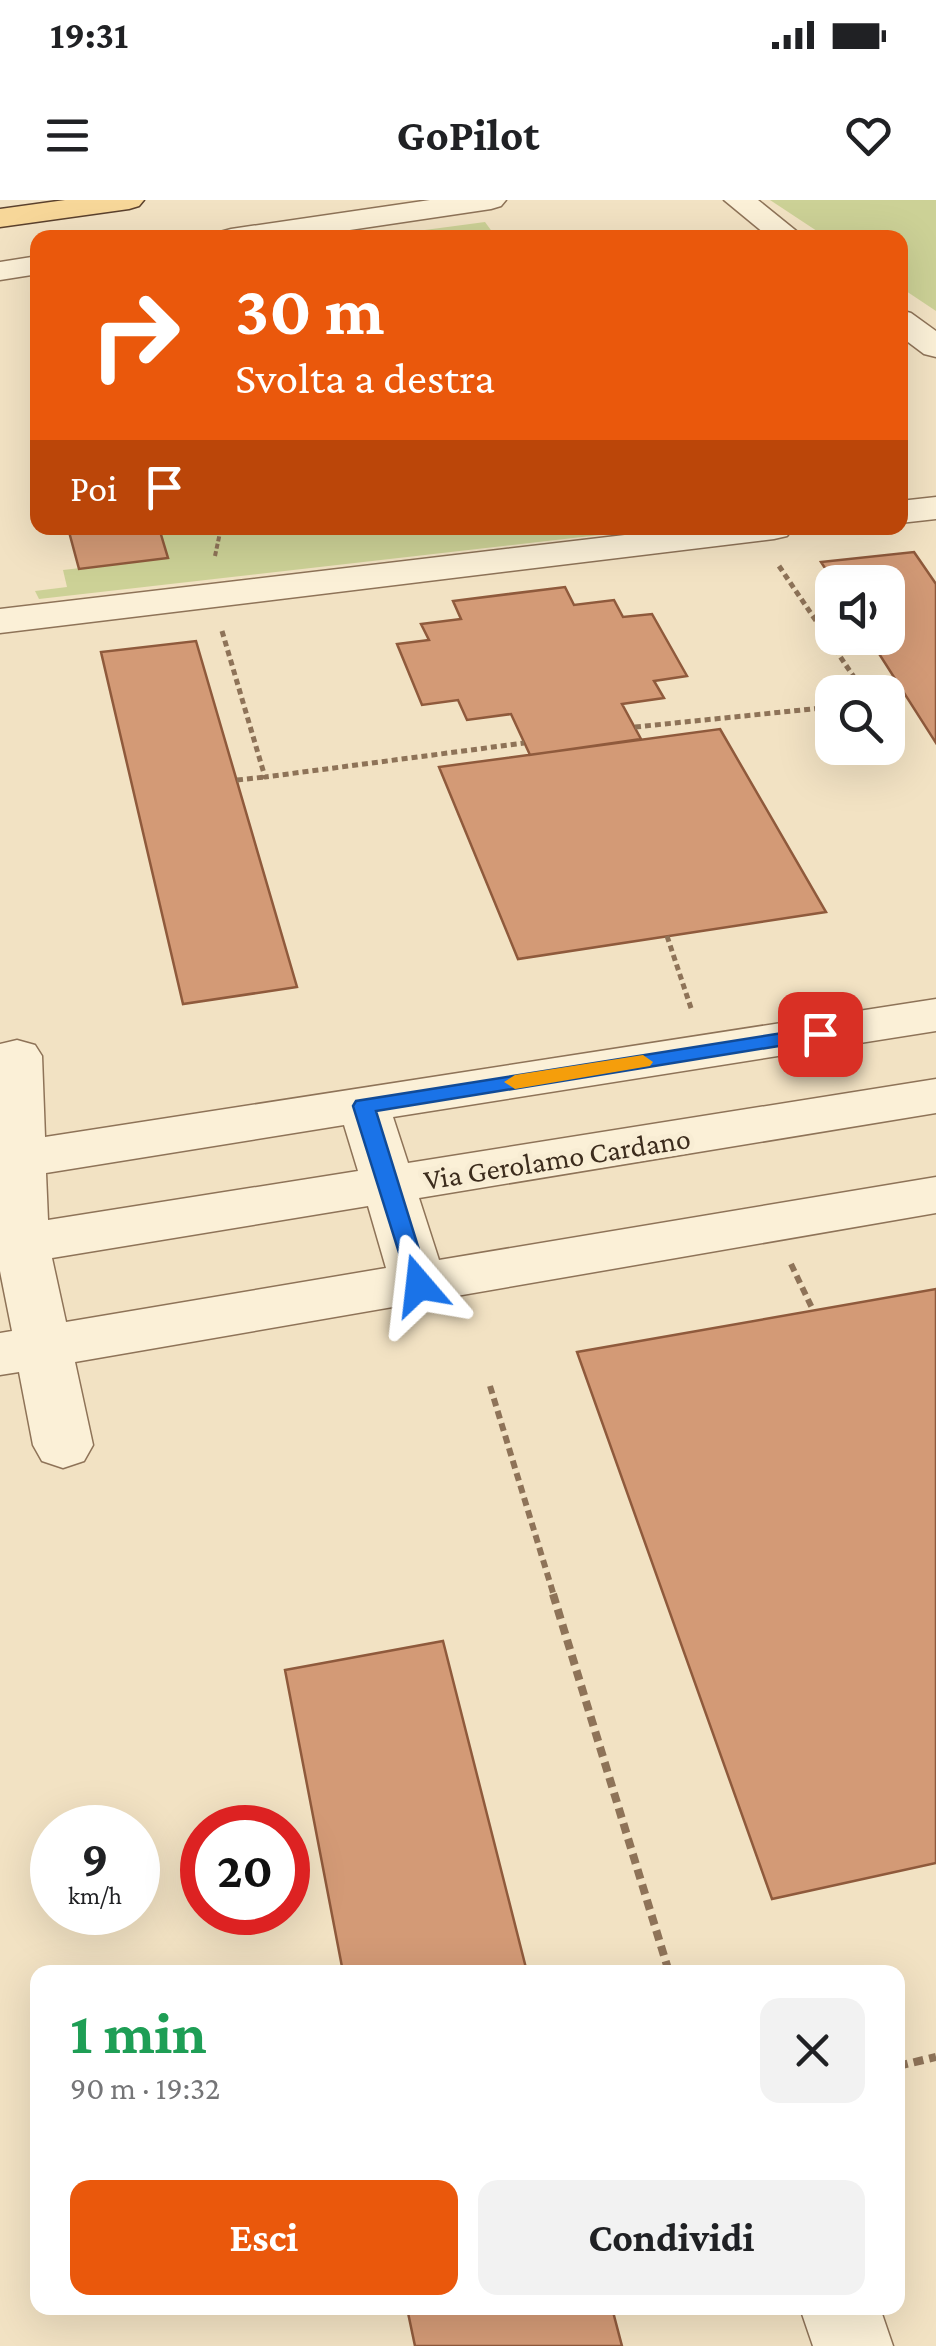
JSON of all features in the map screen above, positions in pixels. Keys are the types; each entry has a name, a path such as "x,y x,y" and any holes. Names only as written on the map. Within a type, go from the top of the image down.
{"main road":[{"path":"0,202 13,200"},
{"path":"0,218 130,200"}],"street":[{"path":"286,230 491,200"},
{"path":"739,200 779,230"},
{"path":"0,271 30,266"},
{"path":"908,326 936,347"},
{"path":"908,511 936,508"},
{"path":"0,621 714,535"},
{"path":"9,1160 936,1015"},
{"path":"17,1056 9,1160 11,1246 21,1350 63,1445"},
{"name":"Via Gerolamo Cardano","path":"11,1246 936,1096"},
{"path":"364,1106 419,1285"},
{"path":"21,1350 936,1195"},
{"path":"843,2315 854,2346"}],"path":[{"path":"220,535 211,596 266,777"},
{"path":"768,535 854,675"},
{"path":"634,727 815,708"},
{"path":"237,780 524,742"},
{"path":"490,1386 668,1965"},
{"path":"905,2064 936,2057"}],"green space":[{"path":"770,200 936,200 936,311 908,292 908,230 815,230"},
{"path":"485,222 491,230 425,230"},
{"path":"161,535 599,535 39,599 35,591 67,587 63,570 168,558"}],"building":[{"path":"70,535 161,535 168,558 79,569"},
{"path":"914,552 936,584 936,743 905,694 905,675 893,675 880,655 905,655 905,565 821,562"},
{"path":"565,587 574,605 614,600 623,617 652,614 687,676 654,681 664,698 622,704 641,739 530,755 511,714 467,720 458,700 422,705 397,644 429,640 421,624 461,619 453,601"},
{"path":"196,641 297,987 183,1004 101,652"},
{"path":"720,729 826,912 518,959 439,767"},
{"path":"936,1289 936,1863 772,1899 577,1352"},
{"path":"443,1641 525,1965 342,1965 285,1670"},
{"path":"408,2315 614,2315 622,2346 415,2346"}],"slow traffic":[{"path":"515,1082 643,1062"}],"route":[{"path":"419,1285 364,1106 820,1034"}]}
